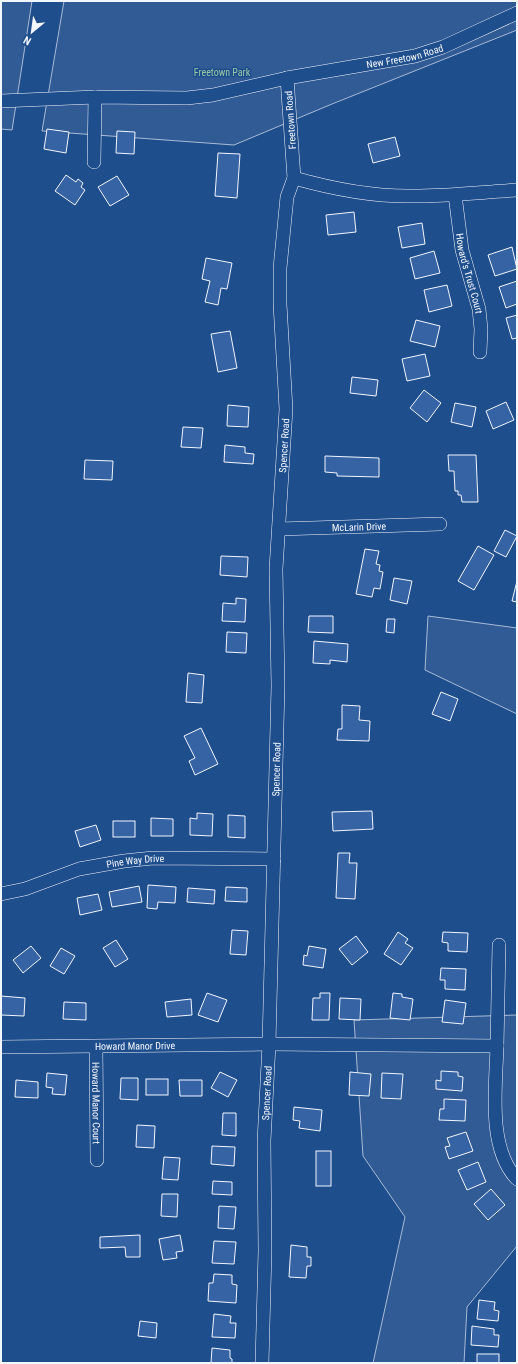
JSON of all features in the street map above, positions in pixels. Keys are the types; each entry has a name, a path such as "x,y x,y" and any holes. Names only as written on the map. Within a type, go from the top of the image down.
{"street":[{"name":"New Freetown Road","path":"287,78 415,56 443,47 517,13"},
{"name":"Freetown Road","path":"1,101 95,97 186,98 213,94 287,78 294,178"},
{"path":"94,162 95,97"},
{"path":"294,178 317,185 378,195 455,195 517,190"},
{"name":"Spencer Road","path":"262,1363 265,1251 264,1141 269,1044 279,666 276,569 286,409 280,304 280,268 287,197 294,178"},
{"name":"Howard's Trust Court","path":"455,195 462,250 479,309 481,328 480,352"},
{"name":"McLarin Drive","path":"279,529 440,524"},
{"name":"Pine Way Drive","path":"1,894 25,889 78,869 124,861 153,858 274,858"},
{"path":"499,945 495,1122 502,1152 517,1179"},
{"name":"Howard Manor Drive","path":"1,1047 269,1044 497,1046"},
{"name":"Howard Manor Court","path":"96,1047 97,1160"}],"green space":[{"path":"1,1 32,1 12,130 1,129"},
{"name":"Freetown Park","path":"64,1 517,1 517,30 234,145 42,131"},
{"path":"428,616 517,628 517,714 425,670"},
{"path":"517,1015 517,1246 467,1307 464,1363 373,1363 405,1217 363,1156 354,1020"}],"building":[{"path":"47,129 69,132 66,153 44,149"},
{"path":"117,131 135,132 134,154 116,153"},
{"path":"395,137 400,156 373,163 368,144"},
{"path":"218,153 240,154 237,198 215,196"},
{"path":"66,175 76,182 78,179 83,183 81,187 85,190 75,205 55,191"},
{"path":"117,176 129,195 110,206 98,187"},
{"path":"354,212 356,232 328,235 326,215"},
{"path":"422,223 425,244 402,248 398,227"},
{"path":"512,247 517,269 495,276 488,255"},
{"path":"434,251 440,273 415,279 410,258"},
{"path":"206,258 232,263 227,289 221,288 218,305 205,302 210,281 202,279"},
{"path":"517,281 517,304 506,308 499,287"},
{"path":"447,285 452,306 429,312 424,290"},
{"path":"517,315 517,338 512,339 506,318"},
{"path":"416,320 440,326 435,347 410,341"},
{"path":"230,331 237,368 218,372 211,334"},
{"path":"425,354 430,376 407,381 402,359"},
{"path":"352,377 378,380 376,396 350,393"},
{"path":"424,390 441,403 427,422 410,408"},
{"path":"506,402 514,420 493,429 486,411"},
{"path":"455,403 476,407 472,427 451,422"},
{"path":"228,405 249,407 248,427 227,426"},
{"path":"183,427 203,428 201,448 181,447"},
{"path":"225,445 245,447 245,453 254,454 253,464 224,462"},
{"path":"448,455 476,455 478,502 462,502 461,495 458,495 458,491 455,491 454,471 449,471"},
{"path":"325,456 379,458 379,477 337,476 337,473 325,472"},
{"path":"85,460 113,461 112,480 84,479"},
{"path":"505,530 517,536 506,557 494,551"},
{"path":"478,546 494,555 474,590 458,581"},
{"path":"365,549 379,551 376,564 380,565 379,571 383,572 380,589 374,588 372,597 356,594"},
{"path":"221,556 248,557 247,577 220,575"},
{"path":"394,578 412,581 407,604 390,600"},
{"path":"517,581 517,602 512,601"},
{"path":"236,598 246,599 245,622 222,621 223,603 236,604"},
{"path":"309,616 333,616 333,633 308,632"},
{"path":"387,619 395,619 394,633 386,632"},
{"path":"227,632 247,633 246,653 226,652"},
{"path":"314,641 348,644 347,662 330,660 330,664 313,663"},
{"path":"188,673 204,675 202,703 186,702"},
{"path":"441,692 458,699 450,721 432,714"},
{"path":"342,705 360,706 359,720 370,721 369,741 337,740 338,729 342,729"},
{"path":"201,728 218,764 195,775 189,761 195,758 184,736"},
{"path":"372,811 373,829 333,831 332,812"},
{"path":"197,813 213,814 212,836 190,835 190,818 197,819"},
{"path":"228,815 245,816 245,838 228,837"},
{"path":"151,818 173,819 173,836 151,836"},
{"path":"113,821 135,821 135,837 113,837"},
{"path":"96,825 101,840 80,847 75,831"},
{"path":"338,853 350,853 349,863 357,863 355,899 336,898"},
{"path":"148,885 176,887 175,903 158,902 157,909 147,908"},
{"path":"139,886 142,902 112,907 109,892"},
{"path":"226,887 247,888 247,902 225,901"},
{"path":"188,888 215,890 214,904 187,902"},
{"path":"98,894 102,910 80,915 77,898"},
{"path":"232,930 248,931 246,955 230,954"},
{"path":"398,932 408,939 405,943 413,948 401,965 384,954"},
{"path":"443,932 468,933 467,952 448,951 448,943 442,942"},
{"path":"356,936 368,952 352,965 339,949"},
{"path":"116,940 128,959 115,967 103,948"},
{"path":"31,946 41,958 23,973 13,960"},
{"path":"309,946 326,949 323,968 303,965 304,955 307,956"},
{"path":"61,948 75,956 64,974 50,966"},
{"path":"441,968 466,969 465,990 445,989 445,980 440,980"},
{"path":"207,993 227,1000 218,1022 198,1015"},
{"path":"320,993 330,993 329,1020 312,1020 313,998 320,998"},
{"path":"393,993 402,994 402,997 413,999 410,1020 390,1018"},
{"path":"1,996 25,998 24,1016 1,1015"},
{"path":"340,998 361,999 360,1020 339,1019"},
{"path":"191,999 192,1015 167,1017 165,1002"},
{"path":"445,1000 466,1003 463,1024 442,1022"},
{"path":"64,1002 86,1003 86,1020 63,1019"},
{"path":"441,1071 458,1072 458,1076 463,1077 462,1091 436,1089 436,1080 441,1081"},
{"path":"220,1072 237,1080 228,1097 211,1088"},
{"path":"350,1072 371,1074 369,1096 349,1095"},
{"path":"47,1073 67,1075 65,1095 52,1094 53,1088 46,1087"},
{"path":"382,1073 403,1074 401,1099 381,1098"},
{"path":"121,1078 138,1078 138,1100 120,1099"},
{"path":"146,1079 168,1079 168,1095 146,1095"},
{"path":"16,1080 38,1082 38,1098 15,1097"},
{"path":"179,1080 202,1080 202,1096 180,1096"},
{"path":"444,1099 466,1100 465,1121 439,1120 440,1109 444,1109"},
{"path":"294,1107 322,1110 320,1131 299,1128 300,1121 293,1120"},
{"path":"223,1113 236,1113 236,1136 222,1135"},
{"path":"137,1125 155,1126 154,1148 136,1147"},
{"path":"466,1132 473,1151 449,1159 445,1147 450,1146 447,1138"},
{"path":"212,1146 235,1147 234,1166 211,1164"},
{"path":"316,1151 331,1151 331,1186 316,1186"},
{"path":"164,1157 180,1158 178,1180 162,1179"},
{"path":"478,1162 486,1182 467,1190 458,1170"},
{"path":"213,1181 232,1182 232,1195 212,1194"},
{"path":"491,1189 505,1205 488,1220 474,1204"},
{"path":"162,1194 178,1194 177,1217 161,1216"},
{"path":"219,1206 236,1207 234,1229 218,1228"},
{"path":"140,1235 140,1257 126,1257 125,1247 100,1248 100,1237"},
{"path":"180,1235 183,1251 176,1252 177,1258 163,1260 159,1239"},
{"path":"214,1241 236,1242 234,1264 212,1263"},
{"path":"291,1245 307,1247 307,1257 311,1257 311,1266 307,1266 306,1278 289,1277"},
{"path":"214,1274 232,1275 232,1284 237,1285 236,1303 208,1301 209,1283 213,1283"},
{"path":"479,1300 495,1302 494,1310 499,1311 498,1321 477,1319"},
{"path":"214,1314 231,1316 230,1323 236,1323 235,1338 212,1337"},
{"path":"140,1321 157,1323 156,1338 138,1336"},
{"path":"472,1326 494,1329 494,1335 499,1335 498,1347 471,1345"},
{"path":"212,1348 230,1350 230,1358 232,1359 232,1363 211,1363"},
{"path":"477,1354 499,1354 499,1363 477,1363"}]}
